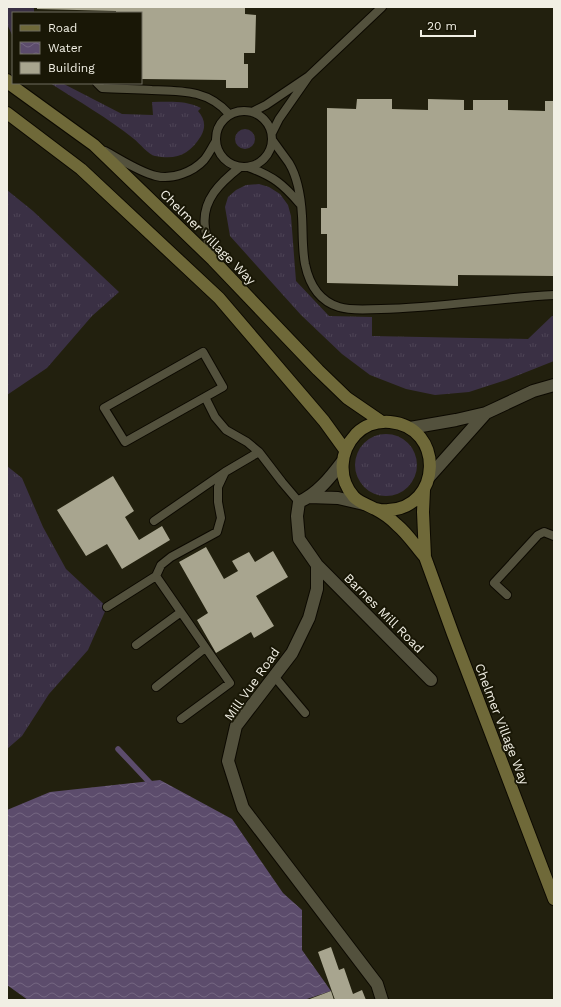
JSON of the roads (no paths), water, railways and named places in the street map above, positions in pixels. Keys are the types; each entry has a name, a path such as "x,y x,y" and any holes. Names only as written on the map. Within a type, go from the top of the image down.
{"street":[{"name":"Chelmer Village Way","path":"7,80 11,85 94,145 213,260 322,374 347,398 382,422"},
{"path":"7,113 81,169 219,298 324,421 345,450"},
{"path":"410,428 486,413 533,391 554,385"},
{"path":"429,478 486,413"},
{"name":"Chelmer Village Way","path":"376,509 388,510 402,508 414,501 424,490 429,478 431,463 428,450 420,437 410,428 397,423 382,422 371,424 360,430 351,439 345,450 342,462 343,475 347,487 354,497 364,504 376,509 397,525 425,557"},
{"path":"317,565 299,539 297,516 304,499 330,478 342,462"},
{"name":"Chelmer Village Way","path":"424,490 423,512 425,557 554,899"},
{"path":"304,499 338,498 364,504"},
{"name":"Mill Vue Road","path":"317,565 317,589 309,618 292,653 236,726 228,761 243,808 378,984 382,1000"},
{"name":"Barnes Mill Road","path":"317,565 431,680"}],"lane":[{"path":"252,112 266,105 309,76 382,7"},
{"path":"213,260 204,226 205,210 209,199 225,179 244,167 256,165 267,156 279,119 309,76"},
{"path":"98,84 102,88 182,91 197,93 222,106 230,114"},
{"path":"94,145 136,168 156,176 174,176 195,167 204,159 216,141 219,126 230,114 244,110 252,112 265,120 272,137 293,171 298,187 301,205 303,256 308,278 318,293 328,302 339,307 352,309 394,308 554,295"},
{"path":"216,141 221,156 226,161 265,173 278,181 301,205"},
{"path":"203,352 223,387 206,397 125,442 104,408 203,352"},
{"path":"206,397 215,417 226,430 247,442 259,452 282,482 304,499"},
{"path":"154,521 225,472 259,452"},
{"path":"107,607 156,576 161,564 171,557 217,532 221,518 218,502 218,487 225,472"},
{"path":"507,595 494,583 538,535 544,532 554,536"},
{"path":"156,576 230,683 181,719"},
{"path":"136,645 181,612"},
{"path":"156,688 205,648"},
{"path":"274,676 305,713"}],"water":[{"path":"160,780 232,819 283,893 302,910 302,950 331,991 304,1000 28,1000 7,985 7,810 50,792"}],"waterway":[{"path":"118,749 151,784 152,788"}]}
